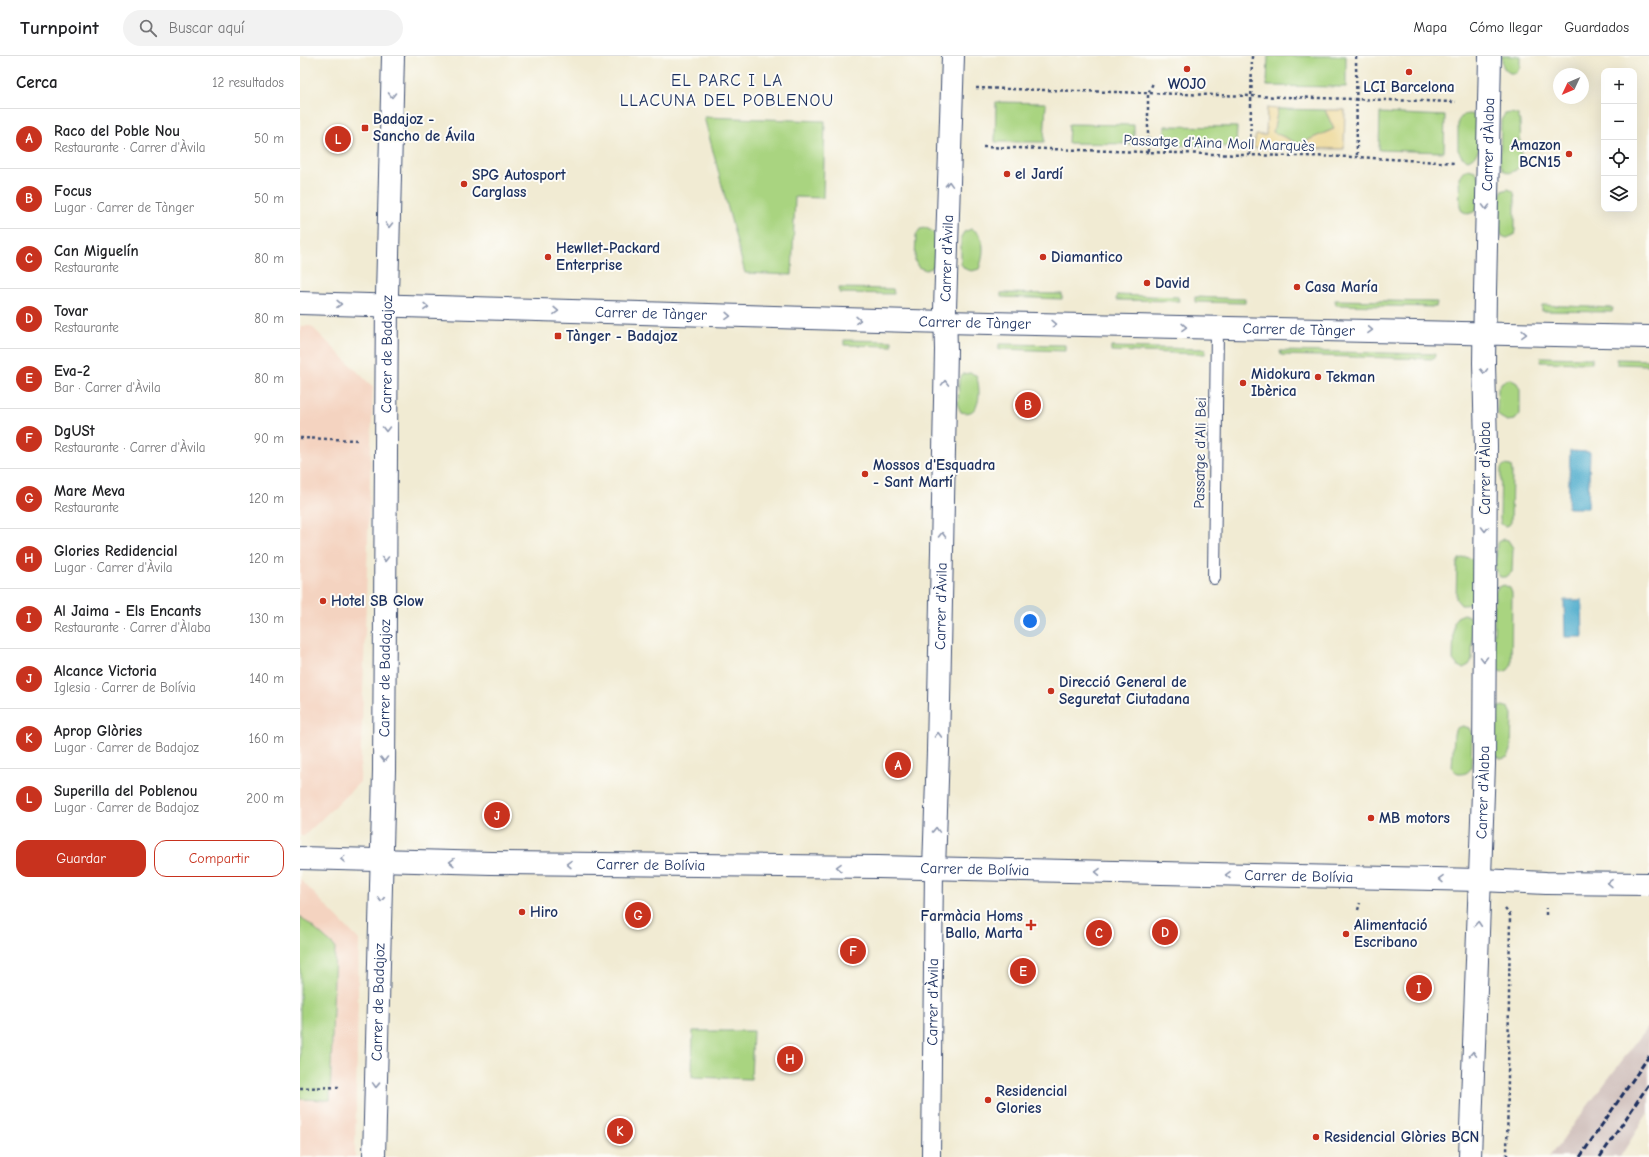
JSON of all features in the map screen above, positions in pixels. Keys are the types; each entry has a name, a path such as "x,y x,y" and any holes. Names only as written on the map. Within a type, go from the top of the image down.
{"street":[{"name":"Carrer de Badajoz","path":"374,1157 384,770 387,306 393,56"},
{"name":"Carrer d'Àvila","path":"931,1157 934,869 946,358 945,322 953,56"},
{"name":"Carrer d'Àlaba","path":"1470,1157 1484,740 1486,454 1485,332 1490,56"},
{"name":"Carrer de Tànger","path":"300,303 945,322 1485,332 1649,337"},
{"name":"Carrer de Bolívia","path":"300,858 934,869 1649,884"}],"lane":[{"name":"Passatge d'Ali Bei","path":"1214,578 1217,328"}],"path":[{"path":"1250,155 1252,56"},
{"path":"1356,56 1357,157"},
{"path":"1148,152 1148,94 1153,83"},
{"path":"983,89 1456,102"},
{"name":"Passatge d'Aina Moll Marquès","path":"983,147 1357,157 1455,162"},
{"path":"300,438 359,440"},
{"path":"1480,880 1510,915 1508,1157"},
{"name":"Carrer de Bolívia","path":"1358,910 1361,901"},
{"path":"300,1088 340,1087"}],"shaded area":[{"path":"300,326 311,326 373,387 360,782 304,836 300,836"},
{"path":"300,879 359,940 355,1157 300,1157"},
{"path":"1649,1025 1649,1111 1620,1157 1549,1157"}],"green space":[{"path":"1268,56 1346,56 1346,87 1267,86"},
{"path":"1502,56 1520,56 1520,67 1516,73 1510,73 1505,70 1502,64"},
{"path":"996,102 1046,103 1044,142 995,142"},
{"path":"1278,109 1325,110 1334,129 1299,144 1273,132"},
{"path":"1380,113 1445,116 1444,152 1379,150"},
{"path":"1511,113 1518,115 1520,122 1521,164 1516,170 1509,173 1503,170 1500,163 1501,120 1505,114"},
{"path":"1463,115 1475,115 1480,122 1480,144 1477,153 1468,160 1462,157 1458,150 1458,121"},
{"path":"704,117 825,121 823,198 795,197 792,275 745,273"},
{"path":"1069,124 1134,125 1134,144 1068,143"},
{"path":"1165,126 1237,127 1236,147 1165,145"},
{"path":"1469,169 1475,171 1480,178 1479,206 1474,212 1468,214 1462,211 1460,206 1459,177 1463,171"},
{"path":"1508,189 1513,191 1515,196 1515,230 1514,235 1507,238 1502,236 1500,232 1499,214 1502,191"},
{"path":"926,228 932,231 936,237 935,262 932,268 926,270 918,267 915,261 916,235 920,229"},
{"path":"971,229 980,236 983,246 979,269 972,271 965,269 961,264 961,237 964,232"},
{"path":"839,288 893,289 894,294 840,293"},
{"path":"1001,293 1062,294 1062,299 1001,297"},
{"path":"1117,295 1178,297 1179,301 1116,300"},
{"path":"1195,297 1245,299 1245,303 1195,302"},
{"path":"1335,300 1437,302 1436,307 1336,305"},
{"path":"1542,305 1613,308 1612,312 1542,311"},
{"path":"844,340 892,341 892,346 844,345"},
{"path":"999,344 1065,345 1065,351 999,349"},
{"path":"1111,347 1206,349 1205,354 1111,351"},
{"path":"1280,351 1435,354 1434,359 1281,355"},
{"path":"1541,357 1592,358 1592,363 1540,362"},
{"path":"1617,359 1649,360 1649,365 1617,364"},
{"path":"970,373 976,375 979,394 976,406 973,411 968,413 961,412 958,406 959,379 963,374"},
{"path":"1510,379 1517,383 1520,389 1520,414 1515,420 1507,421 1500,417 1497,412 1498,388 1502,382"},
{"path":"1504,465 1511,466 1512,471 1511,522 1509,525 1505,526 1501,524 1500,519 1501,468"},
{"path":"1504,539 1508,540 1513,548 1512,572 1506,577 1500,577 1495,570 1497,543"},
{"path":"1466,557 1472,559 1475,564 1474,599 1469,604 1461,605 1456,599 1457,564 1459,559"},
{"path":"1504,585 1510,588 1512,593 1511,666 1508,670 1502,672 1497,670 1493,665 1495,592 1498,587"},
{"path":"1464,614 1470,617 1473,622 1472,660 1469,665 1463,668 1457,665 1453,660 1454,622 1457,617"},
{"path":"1503,706 1509,708 1512,714 1511,751 1508,757 1502,759 1496,756 1493,752 1493,714 1496,708"},
{"path":"1463,726 1469,728 1472,734 1471,768 1466,773 1458,774 1452,768 1454,734 1456,728"},
{"path":"300,916 335,947 330,1100 300,1099"},
{"path":"693,1031 753,1031 751,1079 692,1077"}],"sand":[{"path":"1267,108 1278,109 1273,132 1299,144 1334,129 1325,110 1345,110 1344,149 1253,148 1256,135 1266,135"}],"water":[{"path":"1570,451 1590,452 1588,508 1568,508"},
{"path":"1564,600 1582,600 1583,637 1565,637"}],"railway":[{"path":"1580,1157 1649,1056"},
{"path":"1600,1157 1649,1084"}],"place":[{"name":"WOJO","path":"1187,69"},
{"name":"LCI Barcelona","path":"1409,72"},
{"name":"Badajoz - Sancho de Ávila","path":"365,128"},
{"name":"Superilla del Poblenou","path":"338,139"},
{"name":"Amazon BCN15","path":"1569,154"},
{"name":"el Jardí","path":"1007,174"},
{"name":"SPG Autosport Carglass","path":"464,184"},
{"name":"Hewllet-Packard Enterprise","path":"548,257"},
{"name":"Diamantico","path":"1043,257"},
{"name":"David","path":"1147,283"},
{"name":"Casa María","path":"1297,287"},
{"name":"Tànger - Badajoz","path":"558,336"},
{"name":"Tekman","path":"1318,377"},
{"name":"Midokura Ibèrica","path":"1243,383"},
{"name":"Focus","path":"1028,405"},
{"name":"Mossos d'Esquadra - Sant Martí","path":"865,474"},
{"name":"Hotel SB Glow","path":"323,601"},
{"name":"Direcció General de Seguretat Ciutadana","path":"1051,691"},
{"name":"Raco del Poble Nou","path":"898,765"},
{"name":"Alcance Victoria","path":"497,815"},
{"name":"MB motors","path":"1371,818"},
{"name":"Hiro","path":"522,912"},
{"name":"Mare Meva","path":"638,915"},
{"name":"Farmàcia Homs Ballo, Marta","path":"1031,925"},
{"name":"Tovar","path":"1165,932"},
{"name":"Can Miguelín","path":"1099,933"},
{"name":"Alimentació Escribano","path":"1346,934"},
{"name":"DgUSt","path":"853,951"},
{"name":"Eva-2","path":"1023,971"},
{"name":"Al Jaima - Els Encants","path":"1419,988"},
{"name":"Glories Redidencial","path":"790,1059"},
{"name":"Residencial Glories","path":"988,1100"},
{"name":"Aprop Glòries","path":"620,1131"},
{"name":"Residencial Glòries BCN","path":"1316,1137"}],"district":[{"name":"EL PARC I LA LLACUNA DEL POBLENOU","path":"727,90"}]}
